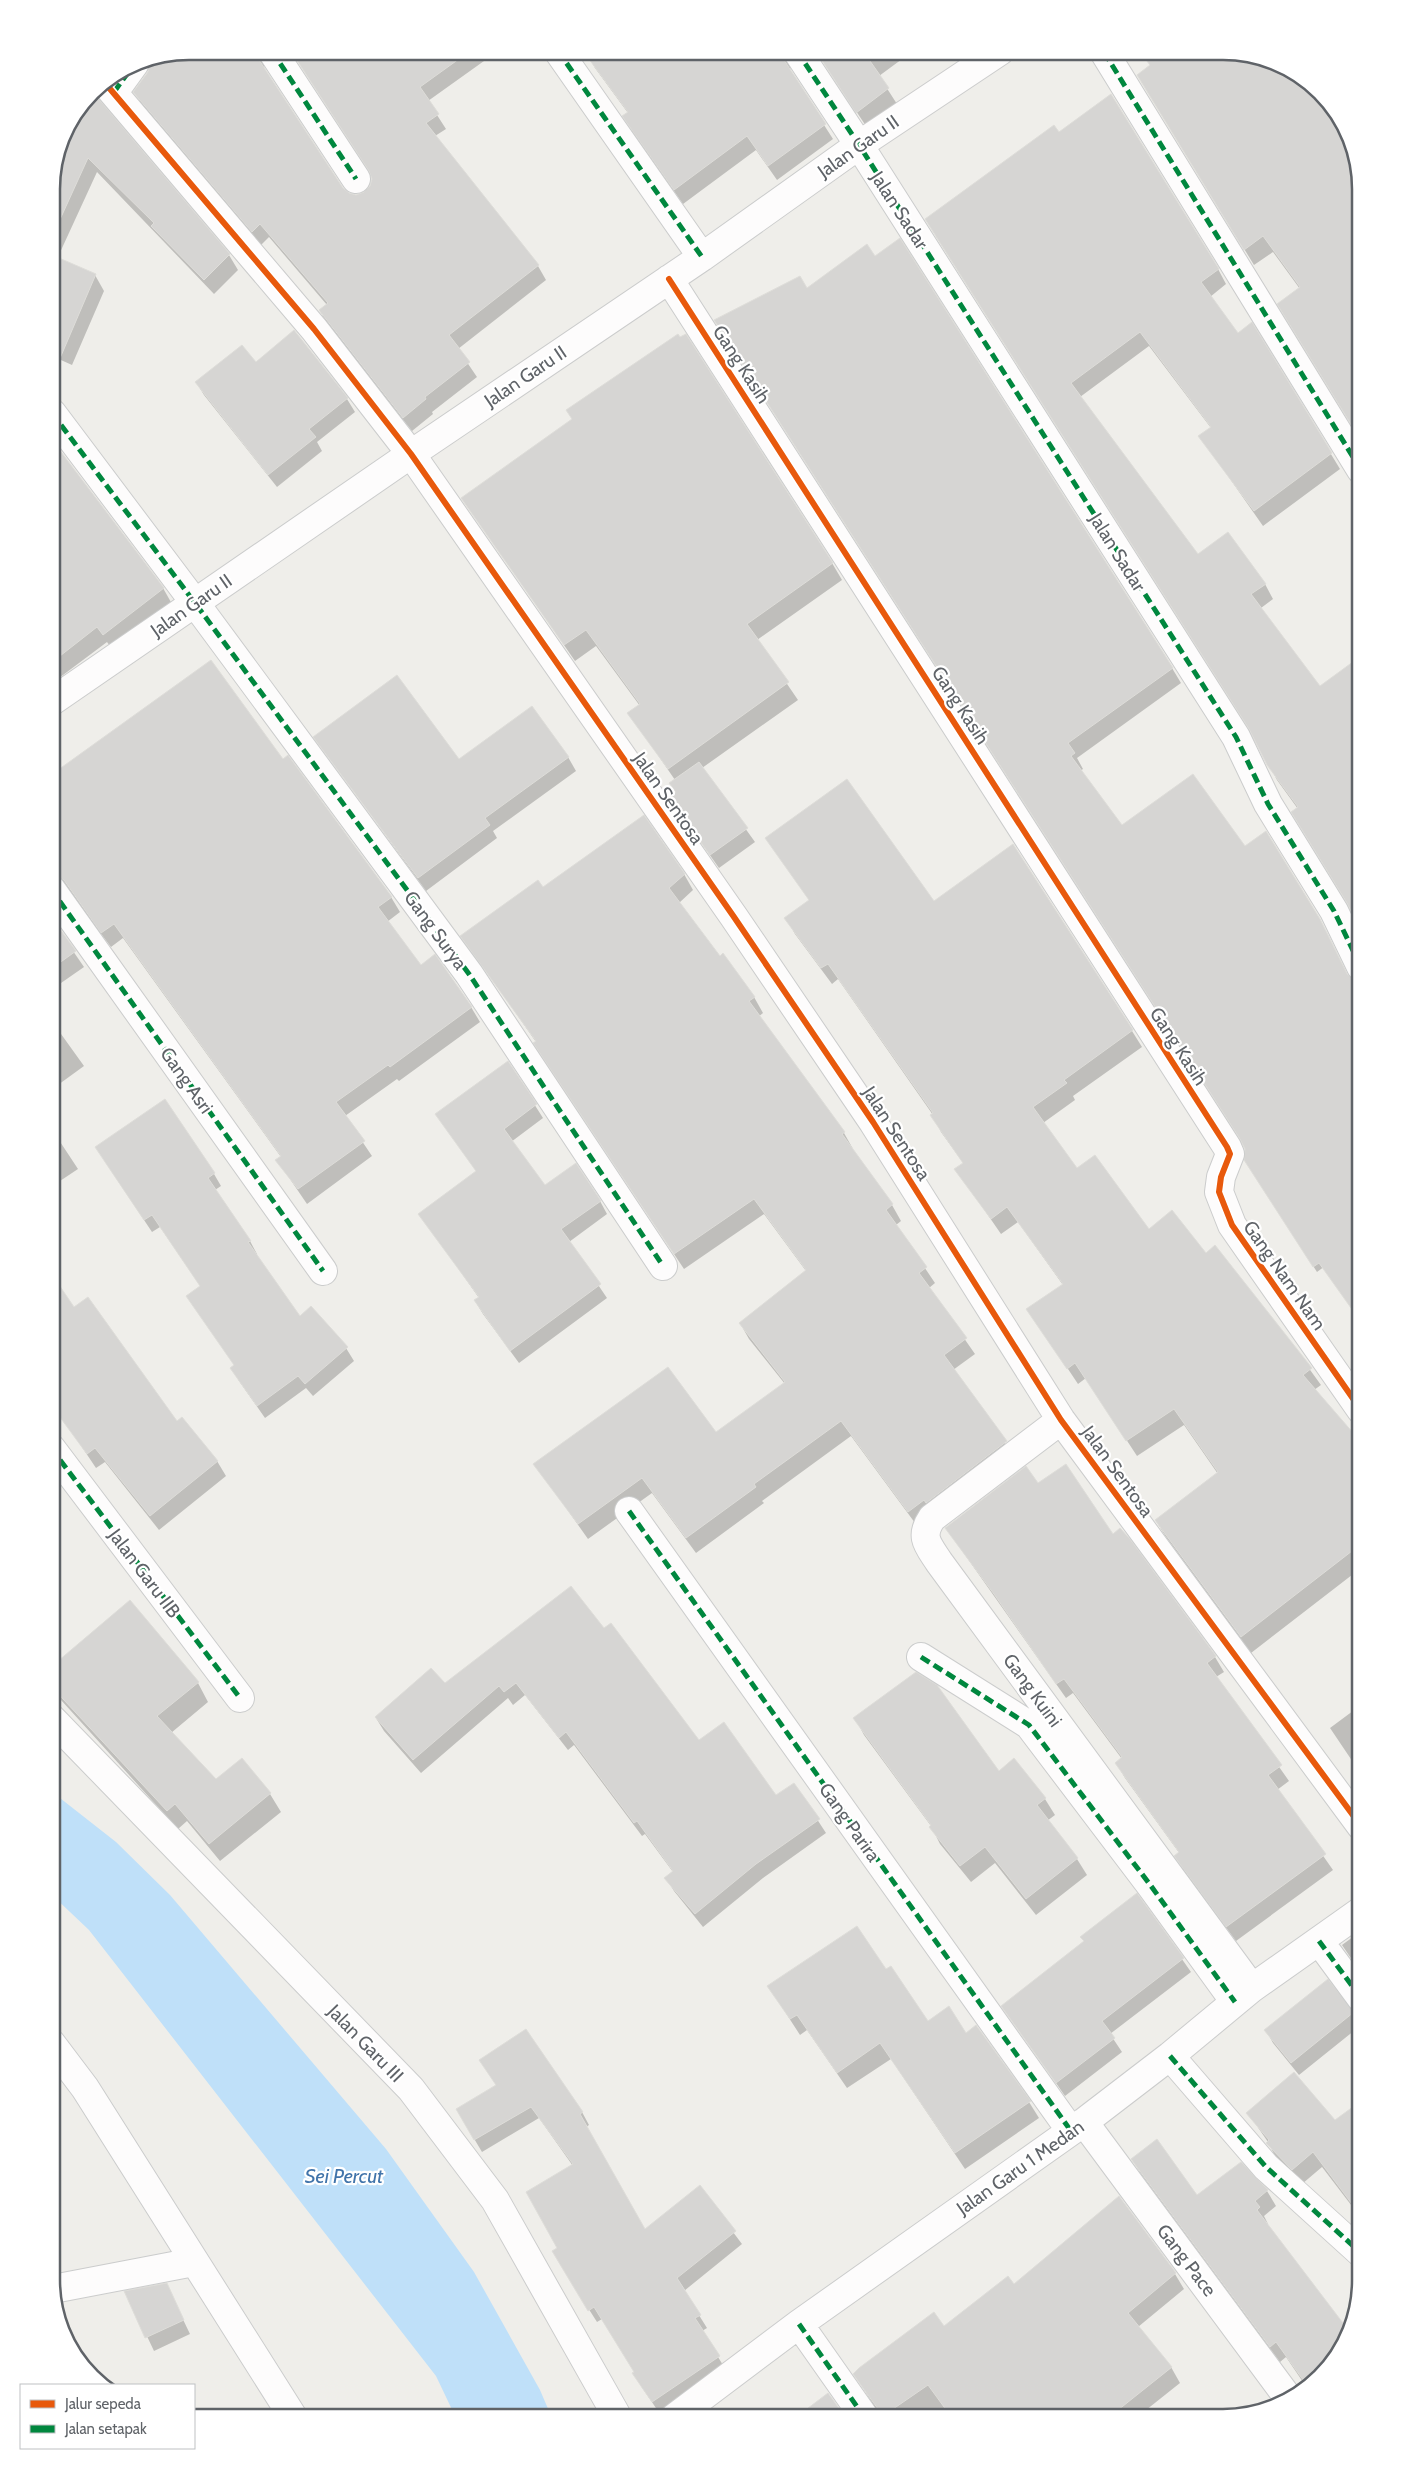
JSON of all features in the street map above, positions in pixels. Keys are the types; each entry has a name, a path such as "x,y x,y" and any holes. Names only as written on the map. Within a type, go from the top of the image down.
{"street":[{"path":"278,60 356,179"},
{"path":"564,60 702,257"},
{"name":"Jalan Sadar","path":"803,60 1236,737 1268,804 1334,911 1352,948"},
{"name":"Jalan Garu II","path":"60,696 411,454 702,257 859,145 988,60"},
{"path":"1109,60 1352,455"},
{"name":"Jalan Sentosa","path":"109,88 314,329 411,454 734,917 873,1122 1062,1420 1352,1814"},
{"name":"Gang Kasih","path":"670,279 1227,1147"},
{"name":"Gang Surya","path":"60,424 469,974 663,1266"},
{"name":"Gang Asri","path":"60,902 323,1271"},
{"name":"Gang Nam Nam","path":"1227,1147 1230,1154 1221,1177 1218,1192 1232,1225 1352,1397"},
{"name":"Gang Kuini","path":"1062,1420 932,1518 926,1527 926,1540 945,1570 1243,1995"},
{"name":"Jalan Garu IIB","path":"60,1460 240,1698"},
{"name":"Gang Parira","path":"629,1511 1078,2127"},
{"path":"921,1657 1029,1725 1151,1886 1243,1995"},
{"name":"Jalan Garu III","path":"60,1727 411,2090 495,2200 613,2409"},
{"name":"Jalan Garu 1 Medan","path":"686,2409 798,2324 1078,2127 1170,2056 1243,1995 1352,1917"},
{"path":"1319,1941 1352,1986"},
{"path":"60,2055 85,2088 287,2409"},
{"path":"1170,2056 1266,2167 1352,2245"},
{"name":"Gang Pace","path":"1078,2127 1285,2393"},
{"path":"60,2288 194,2262"},
{"path":"798,2324 859,2409"}],"water":[{"name":"Sei Percut","path":"60,1798 116,1842 170,1895 386,2149 474,2272 540,2390 548,2409 452,2409 436,2376 89,1930 60,1903"}],"building":[{"path":"259,60 343,188 349,193 356,195 364,192 370,186 372,179 369,171 297,60 458,60 420,87 439,114 426,123 539,265 449,335 470,362 425,397 426,399 403,418 319,310 328,303 260,224 252,232 133,92 148,72 149,67 172,61"},
{"path":"590,60 784,60 826,124 768,166 747,136 674,190 622,116 628,112"},
{"path":"822,60 869,60 889,88 856,113"},
{"path":"1146,60 1231,60 1248,62 1264,67 1280,73 1308,92 1320,104 1339,132 1350,164 1352,181 1352,426 1277,304 1300,287 1263,236 1244,250 1137,75 1150,65"},
{"path":"1111,94 1219,269 1201,282 1238,333 1252,322 1332,453 1254,511 1198,436 1211,427 1140,332 1071,383 1198,554 1228,532 1266,584 1251,594 1320,686 1352,663 1352,913 1291,812 1298,807 1267,765 1249,729 925,219 1054,125 1059,132"},
{"path":"98,98 230,254 204,280 151,226 154,223 88,158 60,219 60,181 64,156 73,132 82,117"},
{"path":"900,238 1173,668 1068,743 1075,753 1071,756 1122,825 1193,774 1245,846 1266,831 1320,919 1347,974 1352,979 1352,1309 1319,1263 1313,1267 1244,1160 1245,1149 1240,1139 714,320 800,276 807,288 867,244 875,256"},
{"path":"60,258 96,274 60,358"},
{"path":"294,330 348,398 309,429 316,437 268,475 195,382 242,345 256,362"},
{"path":"678,334 680,337 686,334 833,563 747,624 789,682 668,769 627,713 640,704 586,630 564,645 461,498 572,419 566,410"},
{"path":"60,451 164,588 103,635 97,627 60,656"},
{"path":"211,660 283,759 288,755 392,897 378,907 421,965 435,954 472,1007 390,1067 388,1065 336,1102 365,1141 298,1189 275,1160 281,1156 114,924 101,933 64,880 60,878 60,769"},
{"path":"397,675 459,759 532,706 569,757 485,818 490,825 418,878 313,737"},
{"path":"699,762 748,828 710,855 669,797 676,792 669,783"},
{"path":"847,779 934,901 1013,844 1133,1030 1064,1080 1067,1083 1033,1107 1077,1168 1095,1155 1149,1229 1172,1210 1206,1253 1215,1245 1312,1368 1303,1375 1352,1432 1352,1551 1241,1637 1155,1520 1218,1472 1174,1409 1126,1441 1075,1363 1067,1369 1026,1309 1063,1284 1007,1207 991,1219 954,1169 963,1163 930,1115 933,1113 828,964 821,968 784,918 809,900 765,838"},
{"path":"644,815 685,874 669,888 720,956 723,953 755,997 749,1001 845,1132 842,1134 893,1204 886,1210 927,1267 919,1273 967,1338 944,1355 1007,1441 926,1503 924,1500 908,1512 841,1421 754,1484 756,1487 686,1538 642,1478 578,1524 533,1464 668,1367 716,1432 785,1382 739,1323 806,1270 754,1199 674,1254 533,1043 536,1041 460,936 538,880 543,887"},
{"path":"60,929 76,951 60,963"},
{"path":"508,1061 537,1104 504,1129 545,1185 576,1163 601,1201 561,1229 601,1284 510,1351 474,1300 479,1297 418,1214 476,1171 435,1114"},
{"path":"165,1099 215,1173 208,1178 251,1241 248,1242 300,1316 311,1306 348,1347 305,1384 298,1376 257,1406 230,1368 234,1365 186,1296 200,1286 152,1215 144,1220 95,1147"},
{"path":"60,1286 74,1307 88,1297 177,1421 182,1417 218,1461 150,1516 95,1448 87,1454 60,1417"},
{"path":"1066,1464 1113,1534 1120,1528 1130,1539 1216,1656 1207,1663 1282,1765 1268,1775 1326,1854 1226,1927 1174,1856 1179,1852 1115,1763 1122,1757 1064,1679 1056,1684 994,1594 945,1528 1026,1466 1038,1483"},
{"path":"571,1586 604,1628 611,1623 699,1740 724,1722 776,1795 794,1783 820,1819 756,1864 695,1914 664,1878 673,1871 637,1821 634,1823 566,1732 559,1738 516,1683 504,1692 499,1686 413,1760 375,1717 431,1668 445,1683"},
{"path":"130,1600 199,1682 157,1716 216,1779 242,1758 271,1793 209,1844 175,1804 167,1811 60,1696 60,1659"},
{"path":"916,1672 937,1685 999,1771 1014,1758 1046,1798 1037,1805 1078,1858 1026,1899 985,1847 960,1866 929,1827 931,1825 853,1718"},
{"path":"1137,1893 1184,1958 1102,2021 1115,2038 1056,2083 1001,2006 1084,1941 1080,1937"},
{"path":"857,1926 886,1969 891,1966 928,2021 949,2006 966,2033 976,2025 1031,2101 955,2153 880,2043 837,2073 797,2015 790,2019 767,1986"},
{"path":"1328,1979 1352,2009 1352,2014 1291,2063 1264,2030"},
{"path":"526,2029 583,2112 580,2114 645,2229 700,2185 736,2231 677,2278 701,2315 695,2318 720,2356 652,2402 632,2373 634,2372 594,2307 588,2311 552,2251 557,2248 526,2192 573,2164 531,2107 474,2140 456,2109 496,2085 479,2060"},
{"path":"1294,2072 1335,2120 1352,2108 1352,2204 1313,2152 1292,2170 1266,2143 1269,2140 1246,2113"},
{"path":"1157,2139 1197,2195 1241,2162 1268,2190 1255,2201 1260,2207 1257,2210 1344,2324 1330,2352 1308,2377 1303,2380 1276,2342 1270,2347 1131,2159"},
{"path":"1119,2196 1176,2273 1128,2313 1172,2367 1119,2409 945,2409 928,2385 893,2409 878,2409 853,2374 859,2368 934,2312 944,2326 1008,2276 1014,2284"},
{"path":"167,2283 184,2320 145,2338 124,2291"},
{"path":"828,2393 840,2409 807,2409"}],"marked path":[{"path":"278,60 356,179"},
{"path":"564,60 702,257"},
{"path":"803,60 1236,737 1268,804 1334,911 1352,948"},
{"path":"1109,60 1352,455"},
{"path":"114,92 125,77"},
{"path":"60,424 469,974 663,1266"},
{"path":"60,902 323,1271"},
{"path":"60,1460 240,1698"},
{"path":"629,1511 1071,2131"},
{"path":"921,1657 1029,1725 1151,1886 1235,2002"},
{"path":"1319,1941 1352,1986"},
{"path":"1170,2056 1266,2167 1352,2245"},
{"path":"799,2324 859,2409"}],"cycle path":[{"path":"109,88 314,329 411,454 734,917 873,1122 1061,1420 1352,1814"},
{"path":"669,279 1227,1147 1230,1154 1221,1177 1219,1192 1232,1225 1352,1397"}]}
